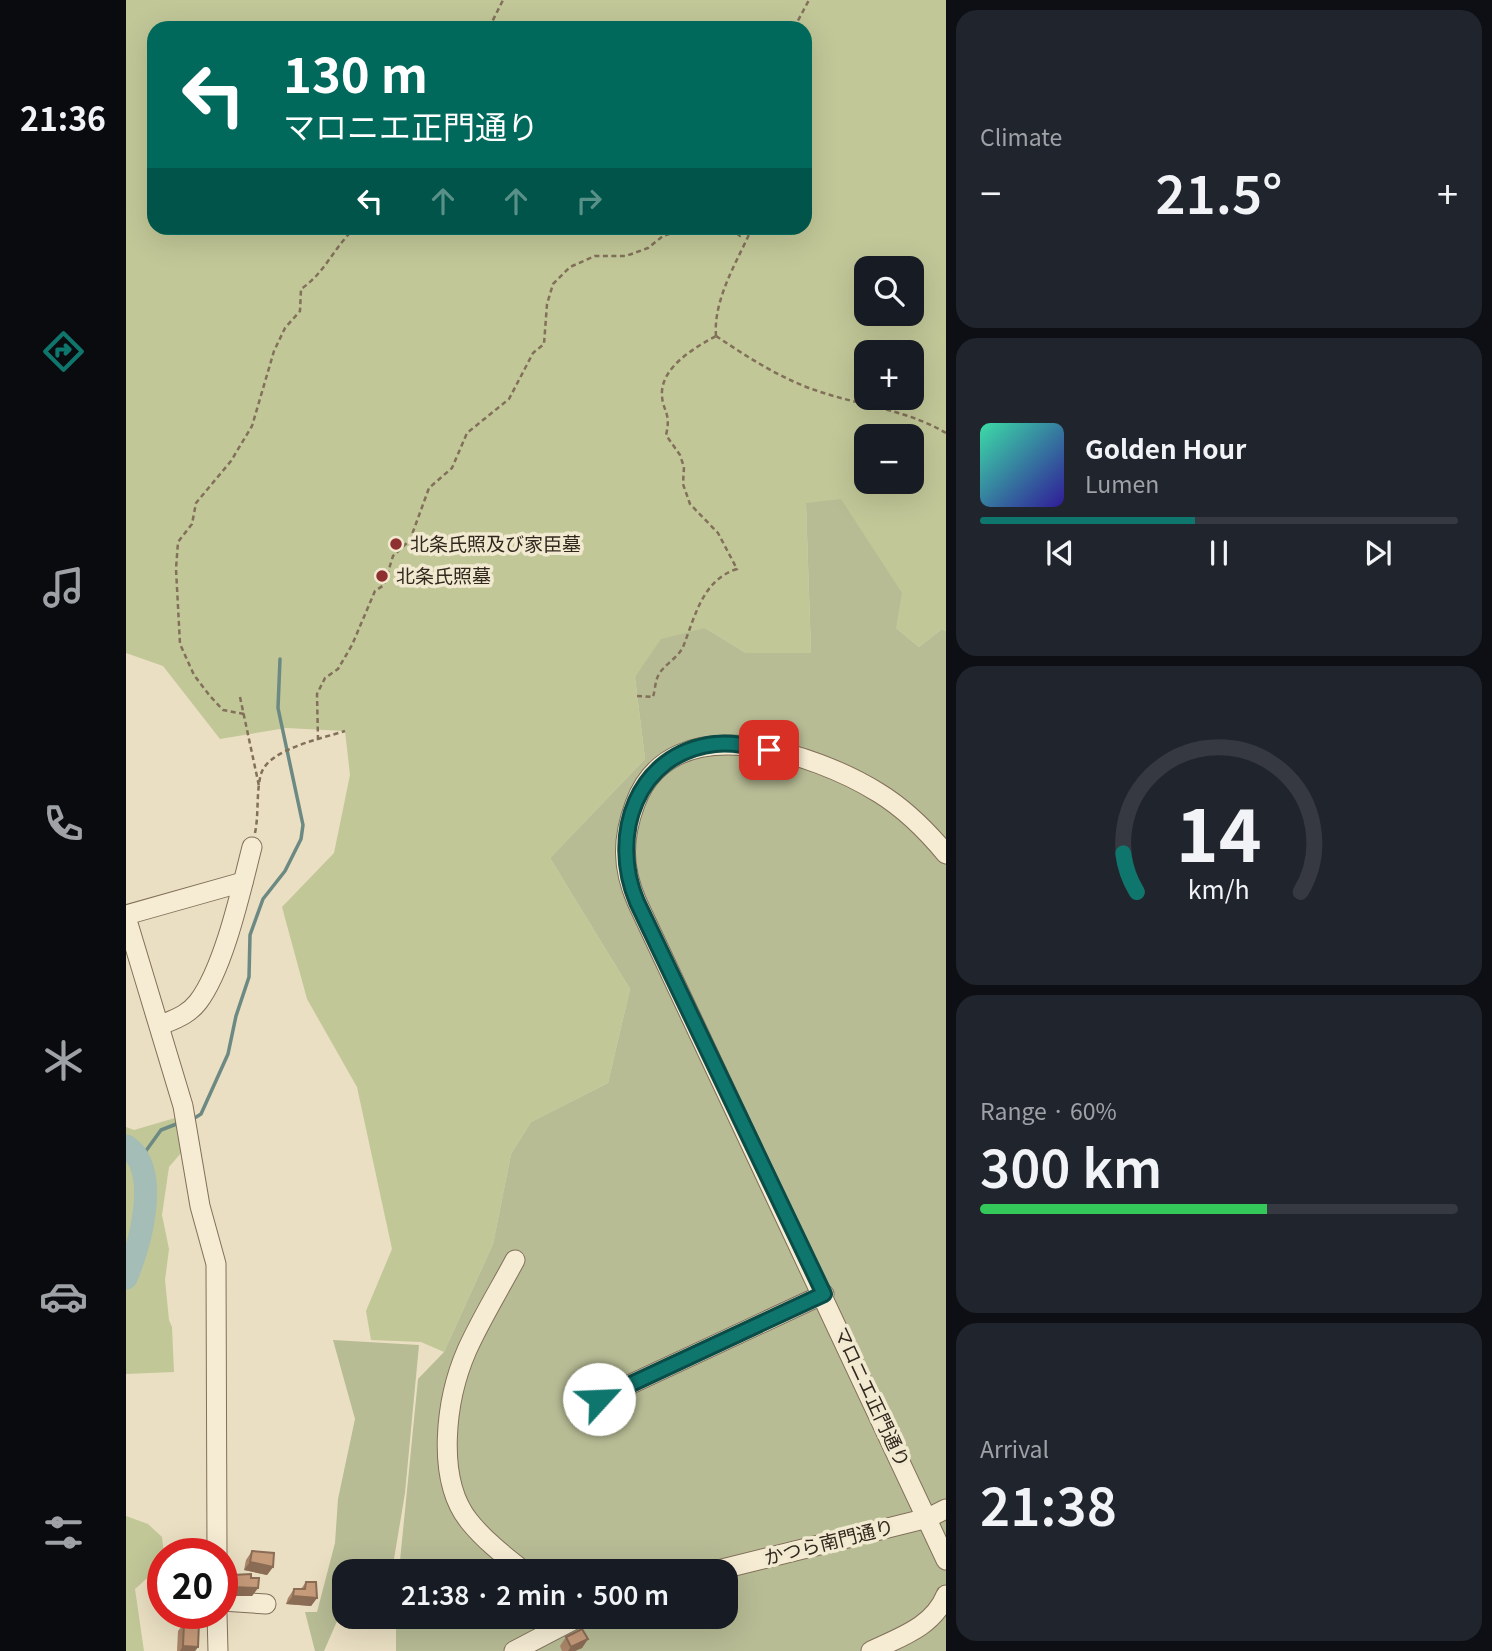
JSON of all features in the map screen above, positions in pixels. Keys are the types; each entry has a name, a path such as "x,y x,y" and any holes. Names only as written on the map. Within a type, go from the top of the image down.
{"street":[{"name":"マロニエ正門通り","path":"946,854 906,813 859,781 827,766 748,745 715,744 670,761 649,779 637,796 624,841 628,882 824,1294 946,1560"},
{"path":"161,1025 183,1016 197,1004 210,982 252,847"},
{"path":"217,1538 218,1281 183,1106 161,1025 126,916 243,882"},
{"path":"511,1559 469,1521 458,1502 450,1477 449,1450 455,1385 467,1351 515,1260"},
{"path":"599,1399 824,1294"},
{"name":"かつら南門通り","path":"738,1565 928,1518 946,1509"},
{"path":"871,1651 920,1628 932,1617 946,1595"},
{"path":"238,1602 266,1604"},
{"path":"217,1629 218,1651"},
{"path":"514,1651 556,1629"}],"path":[{"path":"492,21 503,0"},
{"path":"798,21 809,0"},
{"path":"244,714 223,710 210,696 194,676 180,643 176,569 178,542 192,524 196,503 232,461 252,426 274,351 285,328 300,311 301,289 317,279 347,235"},
{"path":"318,740 317,694 325,678 338,669 375,591 384,585 393,556 410,540 429,488 452,468 467,433 509,399 533,352 544,344 547,304 553,284 570,267 595,256 626,256 648,248 666,235"},
{"path":"716,336 715,323 723,290 749,235"},
{"path":"716,336 768,370 809,388 913,416 946,433"},
{"path":"636,696 653,698 659,674 682,648 694,612 703,598 725,573 737,569 718,533 690,504 683,484 684,467 680,455 666,435 670,419 662,391 667,375 691,350 716,336"},
{"path":"240,697 260,789"},
{"path":"252,847 261,773 277,755 345,731"}],"green space":[{"path":"126,0 946,0 946,631 942,629 919,647 896,628 806,503 811,653 746,653 705,628 635,677 645,759 550,858 630,989 608,1083 531,1122 511,1154 493,1244 444,1352 421,1342 371,1340 366,1311 392,1249 357,1087 307,999 282,907 334,853 350,775 345,731 286,728 220,739 163,666 126,653"},
{"path":"841,499 902,593 896,628 919,647 942,629 946,631 946,1651 396,1651 396,1629 738,1629 738,1559 400,1559 418,1379 444,1352 493,1244 511,1154 531,1122 608,1083 630,989 550,858 645,759 635,677 661,639 705,628 746,653 811,653 806,503"},
{"path":"175,1118 181,1153 169,1167 162,1215 169,1249 165,1280 172,1327 174,1372 126,1374 126,1127 134,1130"},
{"path":"333,1340 419,1345 405,1493 394,1559 332,1559 334,1629 324,1651 315,1651 305,1612 317,1612 335,1543 338,1499 355,1419"},
{"path":"126,1516 148,1524 162,1538 147,1538 147,1578 135,1589 144,1651 126,1651"}],"building":[{"path":"252,1551 274,1553 273,1567 250,1562"},
{"path":"251,1574 251,1578 259,1578 258,1588 238,1587 238,1575"},
{"path":"306,1582 316,1582 317,1598 293,1596 294,1589 305,1589"},
{"path":"184,1629 199,1629 198,1647 183,1646"},
{"path":"582,1629 588,1639 571,1647 566,1637"}],"waterway":[{"path":"193,1119 201,1114 228,1054 236,1016 249,977 250,935 263,899 285,871 301,839 303,825 278,708 280,659"},
{"path":"140,1159 161,1130 179,1123"},
{"path":"126,1146 137,1157 146,1189 142,1228 126,1278"}],"place":[{"name":"北条氏照及び家臣墓","path":"396,544"},
{"name":"北条氏照墓","path":"382,576"}],"route":[{"path":"599,1399 824,1294 637,902 628,882 625,863 624,841 637,796 649,779 670,761 715,744 748,745 769,750"}]}
